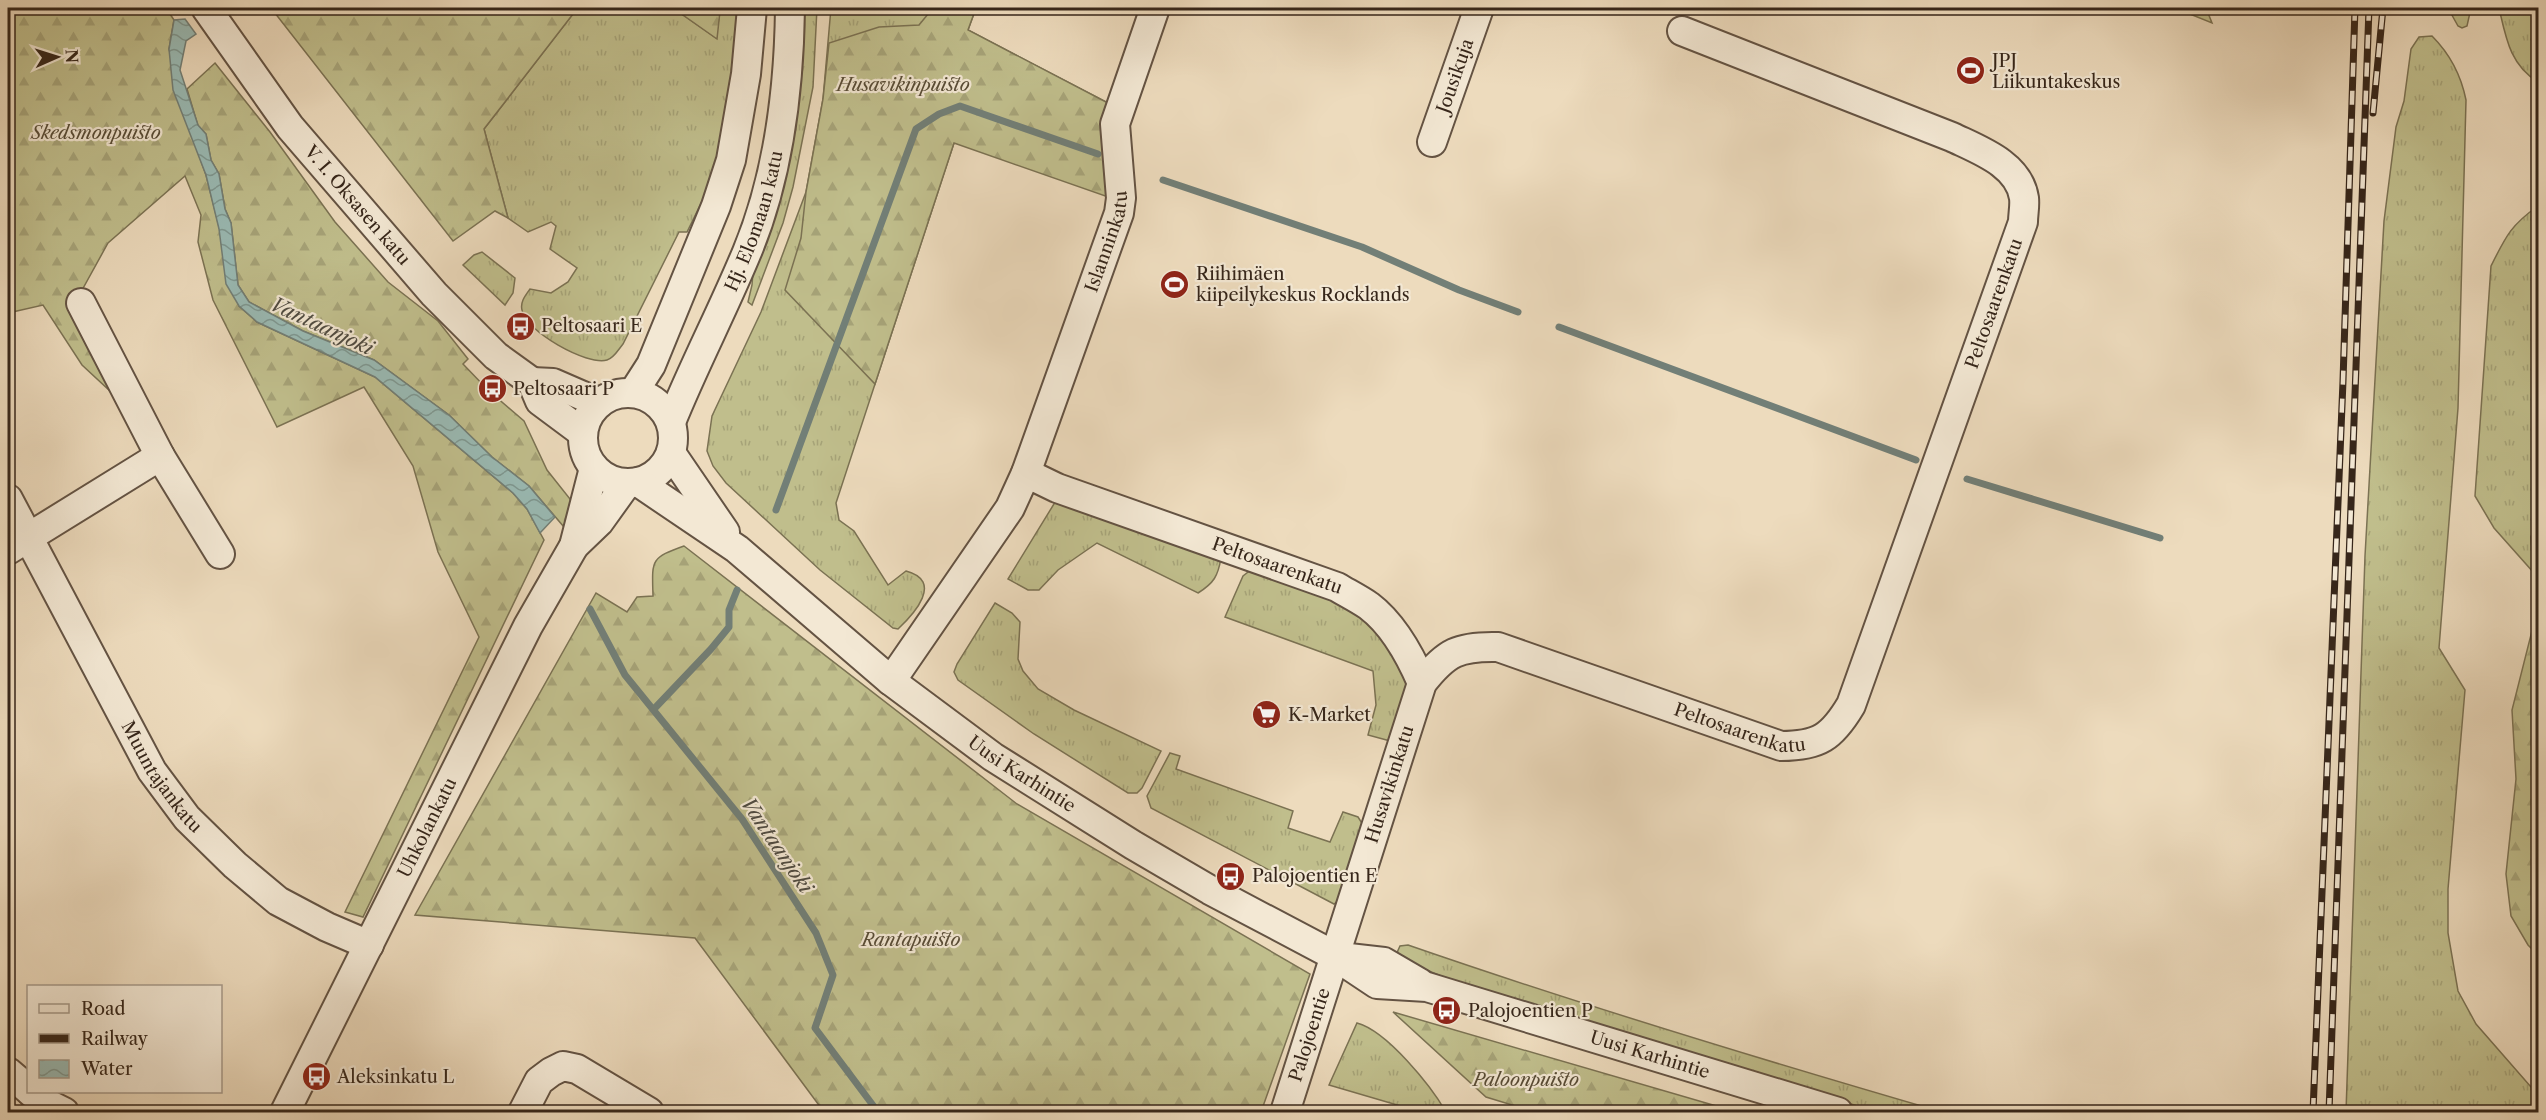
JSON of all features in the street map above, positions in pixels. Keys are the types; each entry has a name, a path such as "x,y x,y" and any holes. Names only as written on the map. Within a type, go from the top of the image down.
{"street":[{"name":"V. I. Oksasen katu","path":"207,8 290,127 426,286 496,356 532,382 540,401 583,433"},
{"path":"633,393 654,359 716,206 731,160 746,75 752,8"},
{"name":"Hj. Elomaan katu","path":"671,422 748,251 768,189 783,117 788,73 790,8"},
{"name":"Islanninkatu","path":"1026,473 1119,213 1121,198 1115,124 1155,8"},
{"name":"Jousikuja","path":"1432,142 1479,8"},
{"name":"Peltosaarenkatu","path":"1026,473 1057,488 1337,587 1370,607 1389,626 1412,658 1422,683 1438,663 1449,654 1474,646 1498,647 1781,746 1802,746 1823,740 1838,726 1851,705 2023,222 2024,197 2014,175 1991,156 1952,137 1682,32"},
{"path":"81,303 160,456 220,554"},
{"name":"V. I. Oksasen katu","path":"532,382 553,383 599,403"},
{"path":"621,393 633,393 656,402 671,422 674,438 671,453 663,466 652,476 633,483 615,481 594,468 584,445 583,433 591,412 599,403 621,393"},
{"name":"Uusi Karhintie","path":"671,453 737,549"},
{"path":"18,544 160,456"},
{"name":"Uhkolankatu","path":"285,1113 528,626 574,546 594,468"},
{"path":"891,681 1010,508 1026,473"},
{"name":"Uusi Karhintie","path":"633,483 737,549 891,681 993,757 1133,845 1210,890 1335,956 1384,962 1427,987 1838,1113"},
{"name":"Uhkolankatu","path":"574,546 599,522 633,483"},
{"name":"Muuntajankatu","path":"8,499 18,544 152,771 187,818 235,865 278,901 327,927 369,945"},
{"name":"Husavikinkatu","path":"1335,956 1422,683"},
{"name":"Palojoentie","path":"1285,1113 1335,956"},
{"path":"523,1113 539,1082 550,1072 562,1066 577,1069 649,1113"},
{"path":"8,1072 27,1088"},
{"path":"34,1093 64,1113"}],"green space":[{"name":"Skedsmonpuisto","path":"8,8 166,8 174,20 169,49 191,133 206,175 239,306 257,322 375,377 513,493 527,509 544,540 363,917 345,912 479,637 438,552 413,466 364,387 277,427 213,300 198,242 201,215 185,176 108,243 81,292 116,359 110,391 82,365 43,305 8,313"},
{"path":"271,8 574,8 573,14 484,129 508,218 495,211 453,241"},
{"path":"574,8 673,8 716,38 720,11 715,8 740,8 738,48 714,177 687,232 679,232 623,344 614,356 607,360 586,358 558,345 534,328 526,318 522,304 530,289 551,293 568,282 577,268 550,249 556,226 551,222 528,232 508,218 484,129 573,14"},
{"path":"673,8 715,8 720,11 717,39"},
{"path":"802,8 817,8 813,87 793,187 783,223 752,305 748,302 754,259"},
{"name":"Husavikinpuisto","path":"831,8 976,8 968,30 1108,103 954,143 836,503 839,520 854,531 888,585 906,571 923,582 924,590 918,607 898,629 893,628 820,570 726,483 713,466 707,451 712,416 761,312 806,192 823,99"},
{"name":"Husavikinpuisto","path":"933,8 976,8 968,30 1108,103 1111,198 954,143 875,384 785,290 801,238 806,192 823,99 829,43 879,27 919,25"},
{"path":"2175,8 2206,8 2212,23"},
{"path":"2448,8 2471,8 2467,26 2462,28 2458,26"},
{"path":"2499,8 2538,8 2538,82 2515,59 2507,40"},
{"path":"2432,36 2445,50 2454,66 2466,100 2458,408 2439,648 2465,690 2448,889 2448,933 2458,991 2476,1024 2538,1095 2538,1112 2346,1112 2365,556 2384,221 2396,127 2404,101 2411,49 2419,37"},
{"path":"215,63 270,132 335,222 388,282 438,321 468,359 463,364 488,390 524,421 547,470 574,504 564,527 529,486 492,457 449,415 374,360 303,331 249,302 238,285 231,223 225,209 219,174 211,160 206,134 198,126 187,89"},
{"path":"2538,206 2538,516 2531,537 2534,573 2494,528 2475,496 2491,266 2510,232 2521,219"},
{"path":"482,252 515,278 513,293 505,305 463,265 474,255"},
{"path":"1057,499 1221,558 1217,574 1208,586 1198,593 1097,543 1058,570 1039,590 1028,590 1008,579"},
{"path":"2538,516 2538,955 2528,945 2511,916 2506,874 2516,779 2512,710 2535,619 2531,537"},
{"name":"Rantapuisto","path":"684,546 1017,804 1310,974 1261,1112 824,1112 695,938 415,915 596,593 627,612 637,597 653,596 655,562 665,554"},
{"path":"1252,569 1355,607 1386,642 1408,683 1394,742 1368,735 1376,705 1373,671 1225,617 1243,576"},
{"path":"995,603 1012,613 1020,622 1018,659 1023,671 1038,689 1074,710 1161,751 1142,788 1137,793 1128,793 1034,734 958,680 954,672 957,664"},
{"path":"1170,753 1180,756 1176,769 1293,811 1288,828 1330,842 1343,812 1358,817 1365,828 1338,901 1334,904 1151,808 1147,796"},
{"path":"1408,945 1674,1032 1942,1112 1878,1112 1725,1067 1441,976 1395,957 1400,946"},
{"name":"Paloonpuisto","path":"1393,1012 1737,1112 1535,1112 1486,1097"},
{"path":"1357,1023 1381,1037 1407,1061 1430,1088 1446,1112 1421,1112 1329,1085"}],"water":[{"path":"185,19 196,34 186,41 180,70 198,125 206,134 211,160 219,174 225,209 231,223 238,285 249,302 303,331 374,360 449,415 492,457 529,486 555,517 540,533 527,509 513,493 375,377 257,322 239,306 226,284 219,229 206,175 173,90 169,49 174,20"}],"waterway":[{"path":"776,510 916,129 939,114 960,106 1098,154"},
{"path":"1163,180 1362,247 1459,290 1518,312"},
{"path":"1559,327 1916,460"},
{"path":"1967,479 2160,538"},
{"path":"654,709 729,627 729,610 737,590"},
{"name":"Vantaanjoki","path":"590,609 625,675 742,819 816,933 833,975 815,1028 878,1112"}],"railway":[{"path":"2313,1112 2343,381 2355,8"},
{"path":"2329,1112 2369,8"},
{"path":"2373,113 2383,8"}],"place":[{"name":"JPJ Liikuntakeskus","path":"1971,71"},
{"name":"Riihimäen kiipeilykeskus Rocklands","path":"1175,284"},
{"name":"Peltosaari E","path":"520,326"},
{"name":"Peltosaari P","path":"492,389"},
{"name":"K-Market","path":"1267,715"},
{"name":"Palojoentien E","path":"1231,876"},
{"name":"Palojoentien P","path":"1447,1011"},
{"name":"Aleksinkatu L","path":"316,1077"}]}
